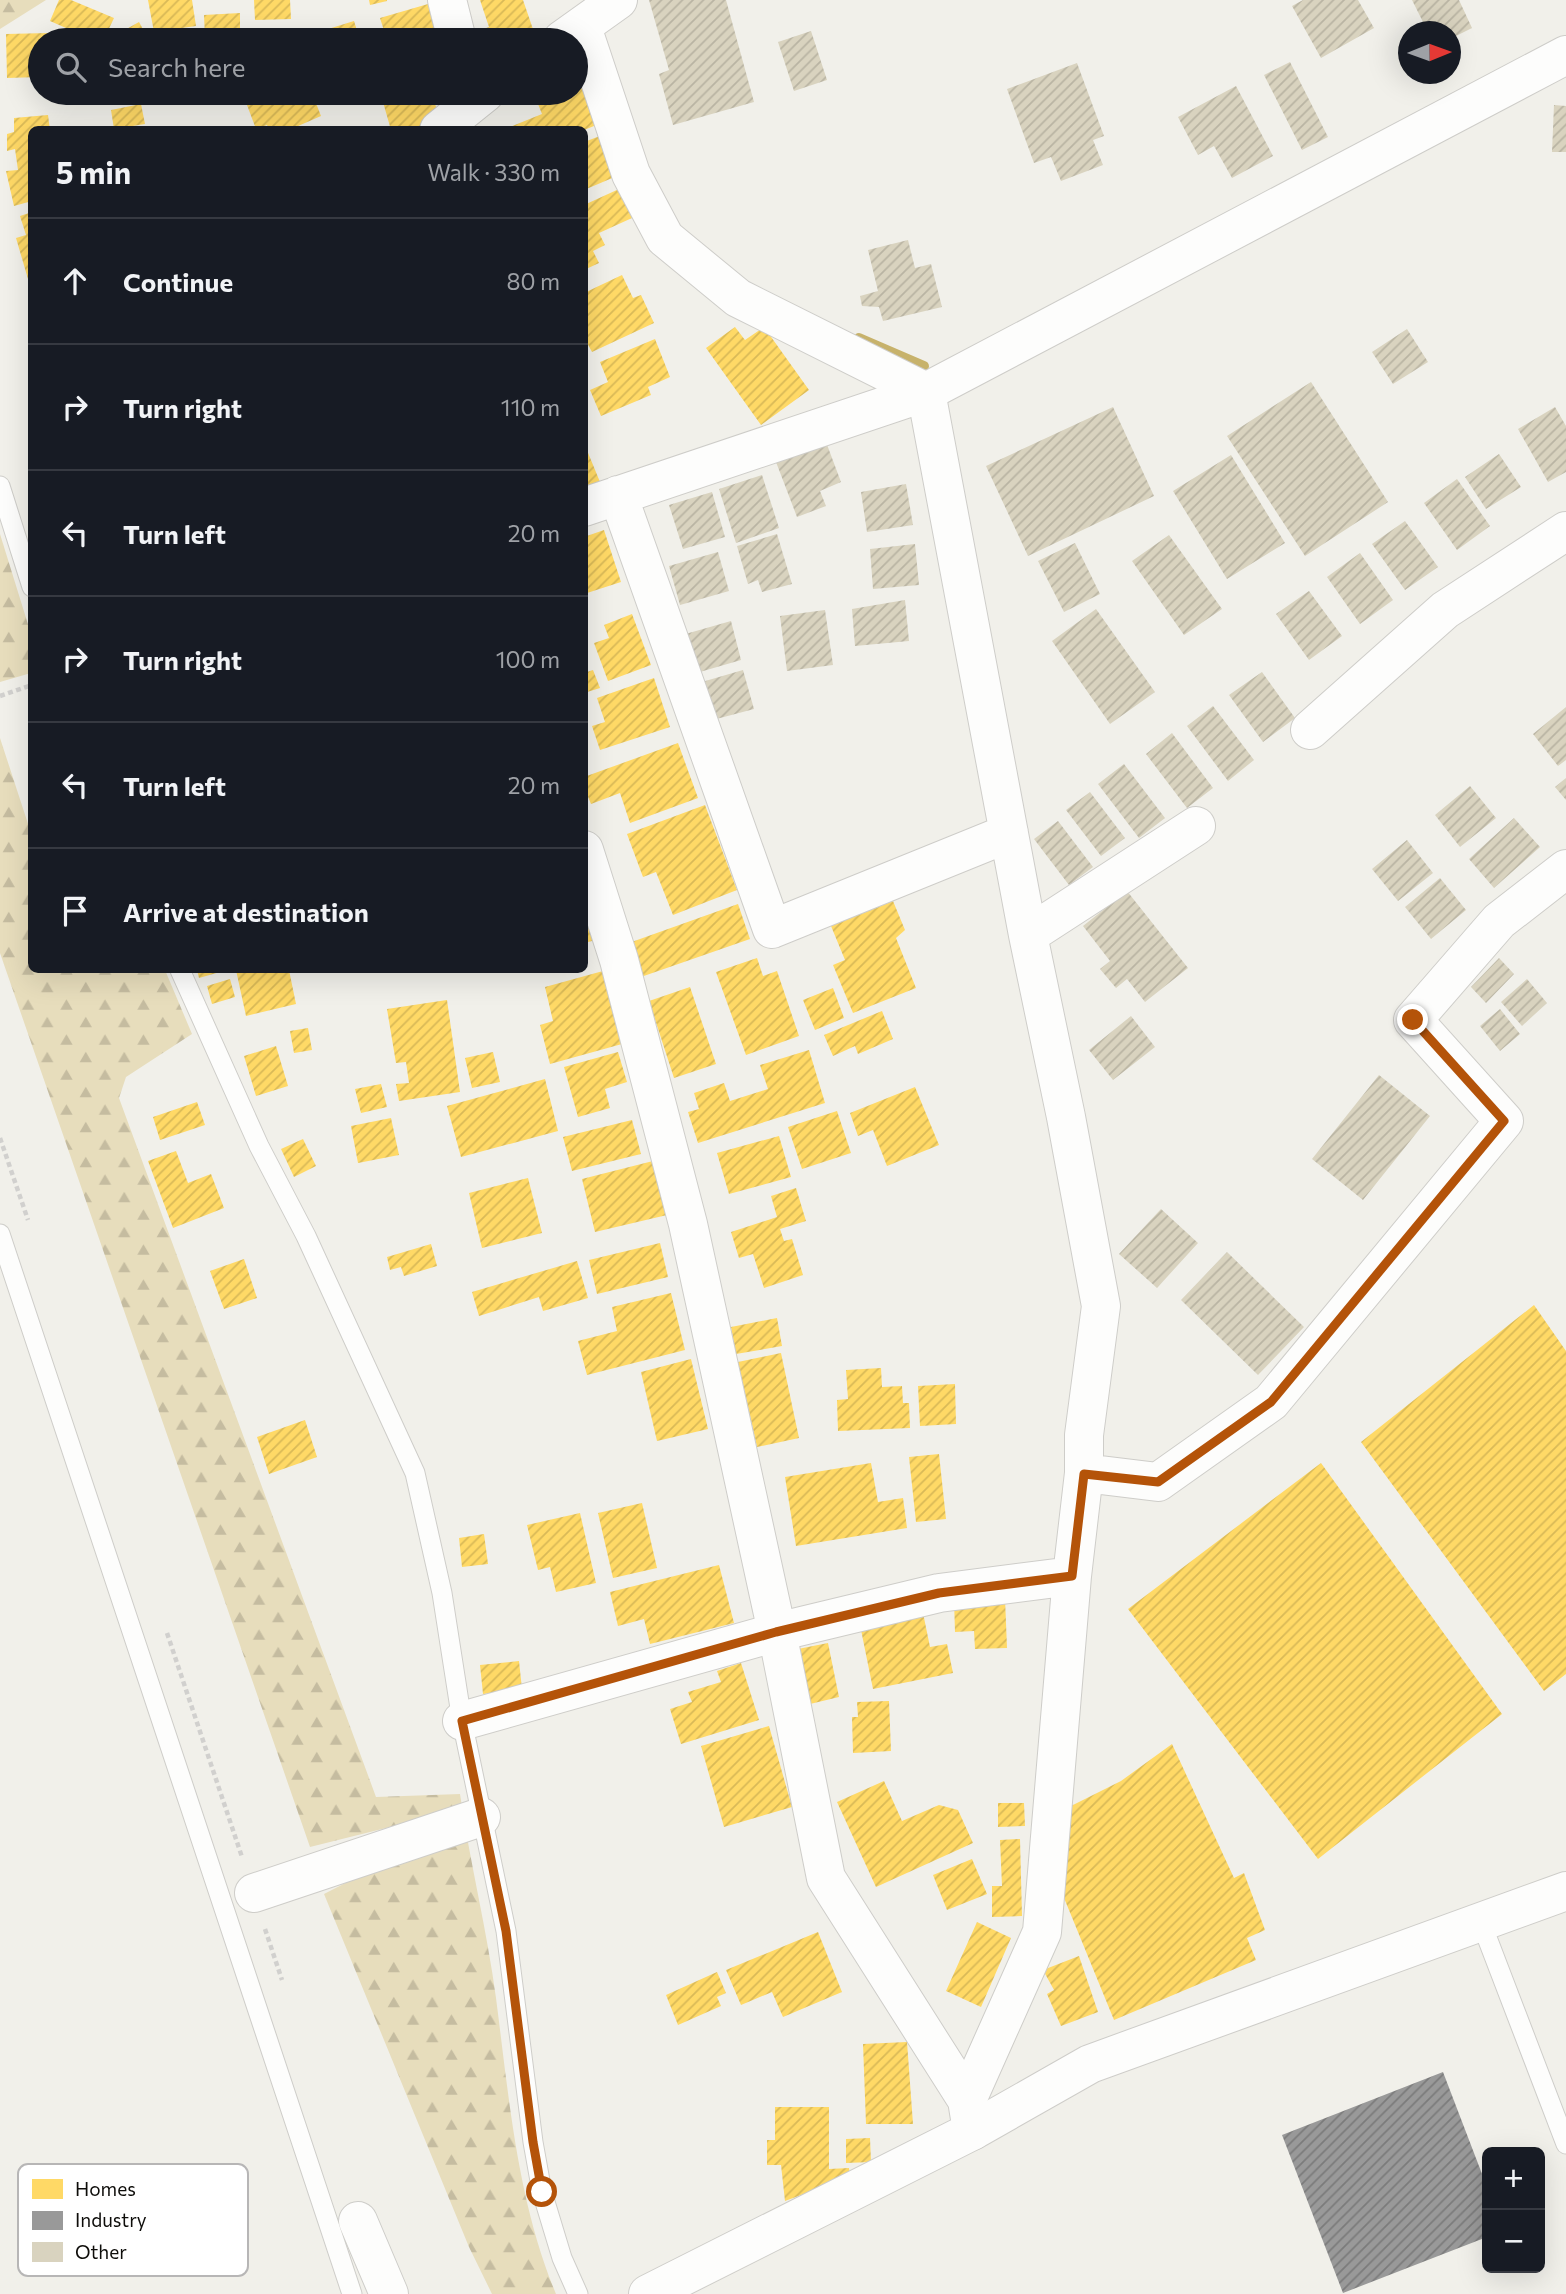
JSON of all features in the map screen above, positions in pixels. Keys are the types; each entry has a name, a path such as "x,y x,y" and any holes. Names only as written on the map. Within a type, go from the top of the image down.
{"street":[{"path":"447,0 454,28"},
{"path":"579,28 618,0"},
{"path":"1009,833 772,929 601,501 926,392 1566,55"},
{"path":"588,71 631,174 665,239 737,298 926,392"},
{"path":"443,126 465,105"},
{"path":"926,392 1101,1306 1084,1435 1084,1474 1072,1576 1042,1932 970,2116"},
{"path":"1310,730 1445,610 1566,531"},
{"path":"1028,935 1196,826"},
{"path":"588,863 619,960 688,1224 826,1878 970,2116"},
{"path":"1084,1474 1158,1482 1271,1402 1504,1121 1413,1020 1499,921 1566,869"},
{"path":"462,1721 776,1632 939,1593 1072,1576"},
{"path":"254,1893 481,1817"},
{"path":"648,2294 970,2116 1090,2064 1566,1891"},
{"path":"359,2221 389,2294"}],"lane":[{"path":"0,485 28,574"},
{"path":"181,973 259,1146 306,1236 415,1473 442,1593 462,1721 506,1931 542,2192 562,2258 578,2294"},
{"path":"0,1234 352,2294"},
{"path":"1481,1922 1566,2144"}],"path":[{"path":"0,696 28,686"}],"green space":[{"path":"0,0 46,0 0,29"},
{"path":"0,534 28,624 28,674 0,682"},
{"path":"0,738 28,824 28,973 166,973 192,1034 126,1077 119,1098 376,1797 460,1794 492,1973 510,2111 523,2185 532,2222 556,2294 492,2294 469,2247 324,1894 408,1851 398,1825 310,1847 0,953"}],"building: Homes":[{"path":"59,0 71,0 114,18 109,28 66,28 50,21"},
{"path":"148,0 192,0 196,26 153,28"},
{"path":"254,0 290,0 291,19 255,20"},
{"path":"369,0 387,0 387,1 370,5"},
{"path":"480,0 523,0 533,28 486,28 489,27"},
{"path":"428,4 434,28 383,28 380,18"},
{"path":"240,13 240,28 205,28 204,15"},
{"path":"354,21 356,28 331,28"},
{"path":"139,22 142,28 128,28"},
{"path":"28,33 28,77 7,78 6,34"},
{"path":"588,89 604,122 588,128 588,126 512,126 542,114 538,105 588,105"},
{"path":"141,105 145,124 114,126 111,110"},
{"path":"247,105 317,105 321,116 298,126 255,126"},
{"path":"384,105 435,105 438,112 425,117 428,124 422,126 390,126"},
{"path":"48,115 49,126 28,126 28,202 14,206 6,171 18,170 15,149 7,151 7,134 14,132 14,118"},
{"path":"600,136 617,176 588,188 588,140"},
{"path":"619,189 632,218 599,233 605,245 593,251 599,263 588,268 588,203"},
{"path":"28,213 28,279 16,238 26,235 20,216"},
{"path":"622,275 633,298 641,295 654,323 592,352 588,344 588,291"},
{"path":"735,327 745,340 764,327 809,390 761,425 706,348"},
{"path":"655,339 670,377 648,387 651,395 601,416 590,390 608,382 600,362"},
{"path":"588,453 600,482 588,487"},
{"path":"604,530 621,582 588,593 588,536"},
{"path":"632,614 651,665 608,681 594,643 609,638 604,625"},
{"path":"593,670 600,688 588,692 588,672"},
{"path":"654,678 670,727 600,750 592,726 605,722 597,698"},
{"path":"678,743 698,798 630,823 620,793 591,804 588,797 588,776"},
{"path":"705,805 737,890 673,915 656,872 643,877 627,834"},
{"path":"893,901 905,930 896,938 916,988 853,1013 833,965 845,960 831,926"},
{"path":"738,904 750,939 638,978 626,944"},
{"path":"588,915 596,940 588,942"},
{"path":"757,958 763,976 777,971 799,1036 746,1055 716,972"},
{"path":"603,971 622,1044 550,1064 540,1025 553,1021 545,987"},
{"path":"198,973 216,973 199,978"},
{"path":"237,973 290,973 296,1004 246,1016"},
{"path":"230,979 235,997 212,1004 207,986"},
{"path":"690,987 716,1064 674,1078 649,1001"},
{"path":"833,988 844,1018 815,1030 803,1000"},
{"path":"447,1000 460,1092 399,1101 396,1084 409,1083 406,1062 396,1063 387,1009"},
{"path":"882,1011 893,1039 858,1054 855,1046 833,1056 824,1035"},
{"path":"308,1028 312,1050 294,1053 290,1031"},
{"path":"276,1046 288,1086 256,1096 244,1056"},
{"path":"809,1050 825,1103 698,1143 688,1112 699,1109 694,1093 724,1083 730,1101 768,1089 760,1065"},
{"path":"493,1052 500,1082 472,1088 465,1058"},
{"path":"618,1052 627,1082 605,1089 610,1108 578,1117 564,1067"},
{"path":"545,1079 558,1131 461,1157 447,1106"},
{"path":"381,1084 387,1107 361,1113 355,1089"},
{"path":"915,1087 939,1145 887,1166 873,1130 858,1136 850,1113"},
{"path":"197,1102 205,1125 160,1140 153,1117"},
{"path":"837,1111 851,1153 802,1169 788,1127"},
{"path":"391,1118 399,1155 358,1163 351,1126"},
{"path":"632,1120 641,1154 572,1171 563,1137"},
{"path":"779,1136 791,1177 729,1194 717,1153"},
{"path":"303,1139 316,1166 294,1177 281,1149"},
{"path":"176,1151 188,1183 211,1174 224,1208 173,1228 148,1161"},
{"path":"653,1161 667,1215 595,1232 582,1179"},
{"path":"528,1178 542,1233 482,1248 469,1193"},
{"path":"796,1188 806,1221 780,1229 784,1241 792,1239 803,1275 764,1288 753,1254 739,1258 731,1232 777,1217 771,1196"},
{"path":"660,1243 668,1277 597,1294 589,1260"},
{"path":"431,1244 437,1266 404,1276 401,1267 390,1270 387,1257"},
{"path":"244,1259 257,1298 224,1309 210,1271"},
{"path":"577,1261 588,1298 543,1311 539,1297 479,1316 472,1292"},
{"path":"671,1293 685,1350 587,1375 578,1341 617,1331 612,1307"},
{"path":"1534,1305 1566,1351 1566,1674 1544,1691 1361,1442"},
{"path":"777,1318 782,1346 736,1354 731,1327"},
{"path":"781,1353 799,1438 757,1447 738,1362"},
{"path":"691,1359 708,1429 657,1441 641,1372"},
{"path":"881,1368 882,1387 902,1386 903,1403 909,1403 910,1428 838,1431 837,1400 848,1399 846,1370"},
{"path":"955,1384 956,1424 920,1426 918,1386"},
{"path":"305,1420 317,1457 269,1474 257,1437"},
{"path":"939,1454 946,1519 916,1522 909,1457"},
{"path":"871,1463 878,1502 903,1498 907,1528 796,1546 785,1477"},
{"path":"1321,1463 1502,1714 1318,1859 1128,1609"},
{"path":"642,1503 657,1568 613,1578 598,1513"},
{"path":"580,1513 596,1583 556,1592 550,1567 538,1570 527,1525"},
{"path":"484,1534 488,1564 462,1567 459,1538"},
{"path":"719,1565 734,1623 650,1644 644,1619 618,1626 610,1592"},
{"path":"1005,1598 1007,1648 975,1649 974,1631 955,1632 954,1600"},
{"path":"922,1608 930,1647 947,1644 953,1673 873,1689 859,1620"},
{"path":"828,1643 839,1697 810,1704 798,1649"},
{"path":"519,1661 522,1689 483,1694 480,1665"},
{"path":"741,1663 759,1720 681,1744 670,1709 692,1702 688,1692 721,1682 717,1671"},
{"path":"889,1701 891,1751 853,1753 852,1717 858,1717 857,1702"},
{"path":"769,1726 792,1807 724,1827 701,1746"},
{"path":"1172,1744 1234,1878 1244,1873 1265,1930 1247,1938 1256,1960 1114,2020 1062,1893 1067,1808 1121,1781"},
{"path":"884,1781 902,1821 939,1805 958,1810 973,1843 876,1887 837,1802"},
{"path":"998,1803 1024,1803 1025,1826 998,1827"},
{"path":"1020,1839 1022,1916 992,1917 992,1886 1002,1886 1000,1840"},
{"path":"972,1859 987,1894 947,1910 933,1875"},
{"path":"977,1922 1011,1938 981,2007 946,1991"},
{"path":"818,1932 842,1992 783,2017 772,1992 741,2005 726,1970"},
{"path":"1079,1956 1098,2012 1061,2026 1047,1994 1054,1990 1043,1970"},
{"path":"717,1972 726,1993 717,1997 721,2006 678,2025 666,1995"},
{"path":"907,2042 913,2124 866,2124 863,2044"},
{"path":"775,2107 829,2107 829,2169 849,2168 850,2177 785,2201 781,2165 767,2165 767,2140 775,2140"},
{"path":"870,2138 871,2162 846,2163 846,2139"}],"building: Industry":[{"path":"1443,2072 1482,2174 1482,2239 1343,2293 1282,2135"}],"building: Other":[{"path":"649,0 726,0 754,102 673,125 659,74 669,70"},
{"path":"1303,0 1358,0 1374,28 1321,58 1292,6"},
{"path":"1412,0 1459,0 1472,28 1461,34 1461,21 1422,21"},
{"path":"811,31 827,80 794,91 778,42"},
{"path":"1290,62 1328,137 1302,150 1264,75"},
{"path":"1077,63 1104,136 1093,140 1103,165 1061,181 1051,157 1034,163 1007,89"},
{"path":"1236,86 1273,156 1232,178 1214,146 1198,155 1178,117"},
{"path":"1554,105 1566,106 1566,152 1552,152"},
{"path":"908,240 915,268 931,264 942,307 883,321 879,307 862,306 860,296 878,291 868,250"},
{"path":"1407,329 1428,362 1393,384 1372,352"},
{"path":"1311,382 1388,502 1305,556 1227,436"},
{"path":"1113,407 1154,496 1028,556 986,466"},
{"path":"1555,407 1566,426 1566,472 1548,482 1518,429"},
{"path":"826,442 841,482 820,491 826,506 797,517 776,462"},
{"path":"1499,454 1521,487 1486,509 1465,477"},
{"path":"1231,455 1285,543 1227,579 1173,491"},
{"path":"762,475 779,528 736,543 719,489"},
{"path":"1457,479 1490,526 1457,550 1424,503"},
{"path":"906,484 913,525 867,532 861,492"},
{"path":"712,492 725,537 683,549 669,505"},
{"path":"1405,521 1438,567 1405,590 1372,544"},
{"path":"777,534 792,584 762,592 758,580 748,584 737,546"},
{"path":"1169,535 1222,609 1184,635 1132,561"},
{"path":"1075,543 1100,594 1064,612 1038,561"},
{"path":"915,544 919,585 873,589 870,549"},
{"path":"718,552 729,591 680,605 669,566"},
{"path":"1360,553 1393,600 1360,624 1327,577"},
{"path":"1309,591 1342,636 1309,660 1276,614"},
{"path":"905,600 909,641 855,646 852,609"},
{"path":"1096,609 1155,692 1110,724 1052,641"},
{"path":"825,610 833,665 787,671 780,616"},
{"path":"731,621 741,660 693,674 682,635"},
{"path":"743,670 754,709 705,722 695,684"},
{"path":"1262,672 1295,718 1263,742 1229,695"},
{"path":"1213,706 1254,760 1228,781 1187,726"},
{"path":"1566,707 1566,760 1558,766 1533,734"},
{"path":"1172,733 1213,788 1187,808 1146,754"},
{"path":"1124,764 1165,818 1139,838 1098,784"},
{"path":"1566,778 1566,800 1555,787"},
{"path":"1470,786 1496,818 1460,847 1435,815"},
{"path":"1090,792 1125,838 1101,856 1066,810"},
{"path":"1514,818 1540,847 1494,888 1469,859"},
{"path":"1058,821 1093,867 1069,885 1034,839"},
{"path":"1407,840 1433,873 1398,901 1372,869"},
{"path":"1440,878 1466,910 1431,939 1405,907"},
{"path":"1127,891 1188,968 1145,1002 1127,979 1116,988 1100,969 1110,961 1083,926"},
{"path":"1499,958 1514,974 1486,1003 1471,987"},
{"path":"1527,979 1547,1003 1522,1026 1501,1002"},
{"path":"1500,1009 1520,1034 1500,1051 1480,1026"},
{"path":"1131,1016 1155,1047 1113,1080 1089,1050"},
{"path":"1379,1075 1430,1116 1363,1200 1312,1159"},
{"path":"1161,1209 1198,1243 1157,1288 1119,1254"},
{"path":"1227,1252 1304,1327 1258,1375 1181,1300"}],"waterway":[{"path":"859,338 924,366"}],"route":[{"path":"542,2192 506,1931 462,1721 776,1632 939,1593 1072,1576 1084,1474 1158,1482 1271,1402 1504,1121 1413,1020"}]}
